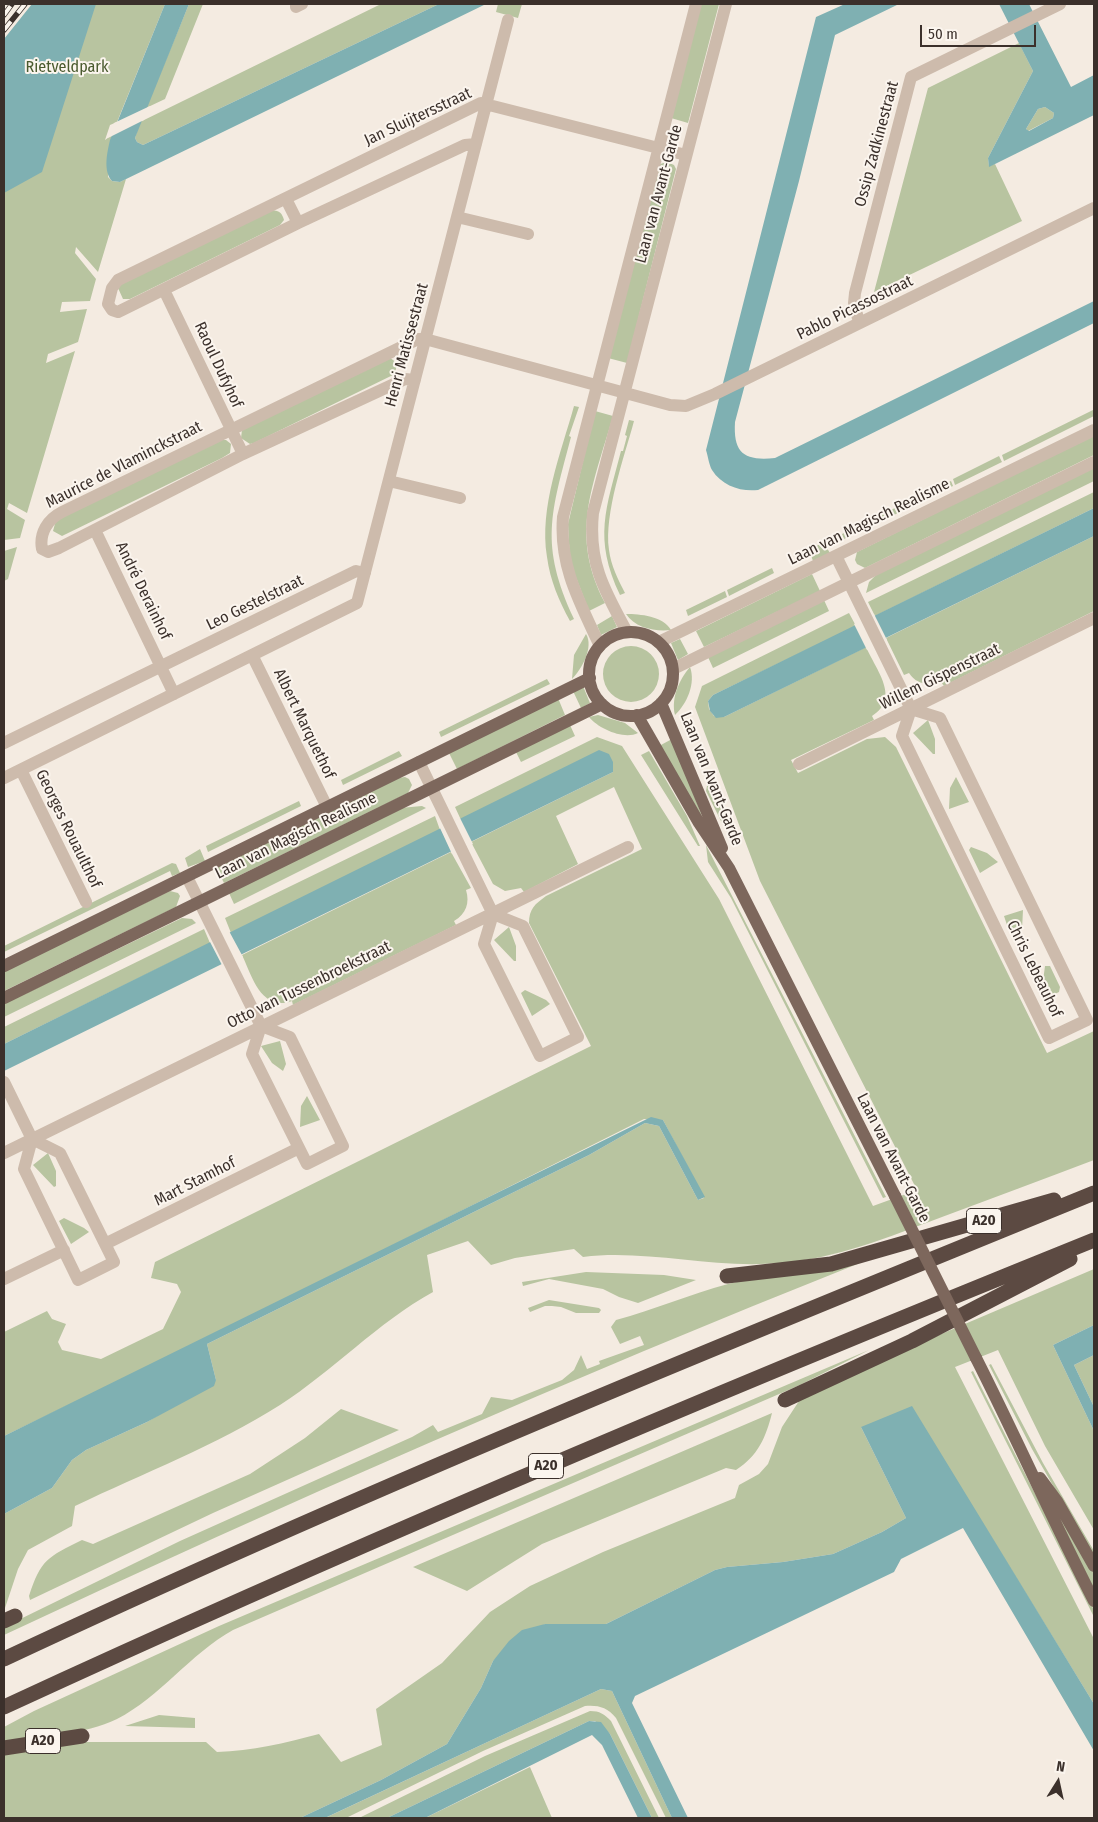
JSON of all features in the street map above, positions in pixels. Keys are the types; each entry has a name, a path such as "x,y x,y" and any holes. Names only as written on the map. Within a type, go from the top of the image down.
{"highway":[{"name":"A20","path":"727,1276 831,1264 1094,1189"},
{"name":"A20","path":"4,1659 301,1524 681,1362 1094,1193"},
{"name":"A20","path":"4,1708 318,1564 695,1402 1094,1240"},
{"path":"785,1400 912,1341 1094,1246"},
{"name":"A20","path":"4,1748 82,1736"}],"main road":[{"path":"627,632 647,635 659,642 668,654 673,669 672,684 662,703 650,711 637,715 615,712 602,704 594,692 590,678 593,658 600,646 615,635 627,632"},
{"name":"Laan van Magisch Realisme","path":"4,966 590,678"},
{"name":"Laan van Avant-Garde","path":"662,703 711,819 729,868 1028,1462 1046,1507 1094,1601"},
{"name":"Laan van Magisch Realisme","path":"4,998 602,704"},
{"name":"Laan van Avant-Garde","path":"637,715 699,823 729,868"},
{"name":"Laan van Avant-Garde","path":"1028,1462 1057,1501 1094,1566"}],"street":[{"path":"296,4 296,7 302,4"},
{"name":"Laan van Avant-Garde","path":"600,646 568,576 564,559 562,530 565,506 696,4"},
{"name":"Laan van Avant-Garde","path":"627,632 602,585 595,566 592,531 593,513 726,4"},
{"name":"Ossip Zadkinestraat","path":"859,322 854,303 855,293 911,77 1060,4"},
{"name":"Henri Matissestraat","path":"252,655 357,603 508,20"},
{"name":"Jan Sluijtersstraat","path":"476,144 465,144 298,223 118,312 112,310 108,304 112,288 118,280 476,105 486,104 686,155"},
{"path":"286,198 298,223"},
{"name":"Pablo Picassostraat","path":"624,393 670,405 686,406 715,394 1094,208"},
{"path":"457,217 528,234"},
{"name":"Raoul Dufyhof","path":"164,290 243,454"},
{"name":"Maurice de Vlaminckstraat","path":"415,380 405,379 243,454 59,548 48,552 42,549 46,525 52,517 418,339 426,339"},
{"path":"426,339 624,393"},
{"name":"Laan van Magisch Realisme","path":"659,642 1094,430"},
{"path":"673,669 1094,462"},
{"path":"389,481 460,498"},
{"name":"André Derainhof","path":"94,530 162,668"},
{"path":"836,556 912,709"},
{"name":"Leo Gestelstraat","path":"4,743 162,668 356,571 364,573"},
{"name":"Willem Gispenstraat","path":"799,764 1094,618"},
{"path":"4,778 252,655"},
{"name":"Albert Marquethof","path":"252,655 327,807"},
{"path":"162,668 174,694"},
{"name":"Chris Lebeauhof","path":"912,709 940,718 1087,1020 1049,1038 902,736 912,709"},
{"path":"419,762 447,815 493,914 484,944 540,1056 578,1037 523,926 493,914"},
{"name":"Georges Rouaulthof","path":"21,770 86,902"},
{"name":"Otto van Tussenbroekstraat","path":"4,1153 628,847"},
{"path":"187,877 262,1026 290,1037 343,1146 307,1164 252,1054 262,1026"},
{"path":"4,1082 32,1139 60,1153 114,1262 78,1280 24,1169 32,1139"},
{"name":"Mart Stamhof","path":"105,1244 299,1148"},
{"path":"4,1279 64,1250"}],"green space":[{"name":"Rietveldpark","path":"4,4 165,4 117,122 110,125 105,140 112,135 108,177 112,181 120,182 126,179 98,272 76,247 75,253 96,279 90,301 62,302 60,312 87,309 78,342 48,354 46,363 75,351 27,513 9,503 7,509 25,520 20,538 4,540"},
{"path":"189,4 203,4 165,99 146,108"},
{"path":"381,4 439,4 143,145 137,142 135,138 140,122"},
{"path":"498,4 522,4 518,18 496,12"},
{"path":"701,4 719,4 688,123 671,118"},
{"path":"1019,43 1033,71 988,158 989,166 995,164 1022,221 874,292 928,88"},
{"path":"1045,107 1054,113 1053,118 1028,131 1026,129 1038,109"},
{"path":"667,162 674,165 676,169 627,363 608,358 660,164"},
{"path":"272,210 279,212 282,216 284,220 280,225 130,299 123,299 118,288 123,283"},
{"path":"389,357 397,363 395,374 254,443 250,444 241,438 242,430"},
{"path":"574,406 579,407 569,436 571,437 558,487 552,528 552,548 556,570 574,619 570,621 559,598 548,566 545,538 546,519 553,480"},
{"path":"1093,410 1094,416 1004,461 1002,455"},
{"path":"595,411 613,416 592,488 586,532 588,555 594,578 605,603 589,611 570,562 568,524"},
{"path":"629,420 634,421 612,503 608,535 611,562 625,593 620,595 612,575 604,540 607,507 621,451 623,451 627,436 625,435"},
{"path":"1094,435 1094,455 865,568 857,564 855,560 857,552"},
{"path":"219,440 226,440 231,444 230,453 222,458 62,536 53,531 56,520"},
{"path":"999,456 1002,462 955,485 953,479"},
{"path":"1094,467 1094,481 866,593 869,582 876,575"},
{"path":"951,481 953,486 902,511 899,506"},
{"path":"1094,492 1094,508 875,616 868,602"},
{"path":"897,507 900,512 844,539 842,534"},
{"path":"1094,536 1094,611 944,686 941,682 927,684 919,682 909,673 904,675 886,638"},
{"path":"820,544 825,545 830,553 813,561 809,550"},
{"path":"17,547 8,579 4,581 4,551"},
{"path":"772,568 774,573 729,596 727,590"},
{"path":"812,574 820,591 704,647 696,631"},
{"path":"725,591 727,597 688,616 686,610"},
{"path":"824,600 829,611 713,668 708,657"},
{"path":"849,613 856,626 713,695 708,701 709,709 714,716 724,717 866,647 884,683 885,692 885,701 872,716 874,720 791,760 798,773 867,739 885,737 896,747 1047,1053 1094,1031 1094,1160 862,1246 800,1261 754,1264 631,1255 583,1257 574,1249 515,1258 491,1265 468,1241 427,1255 433,1292 374,1332 299,1392 255,1420 230,1433 75,1506 72,1526 28,1550 18,1569 4,1611 4,1514 52,1488 72,1460 86,1450 147,1422 216,1380 207,1344 589,1155 645,1123 659,1126 698,1200 704,1198 663,1120 644,1119 206,1339 4,1436 4,1332 47,1311 52,1319 66,1324 58,1342 62,1350 101,1359 163,1329 181,1292 177,1284 151,1278 155,1262 591,1046 529,923 529,918 533,907 546,896 642,849 614,787 556,816 578,864 524,892 521,888 505,891 493,884 471,842 613,772 599,751 461,820 455,807 597,737 622,746 719,899 873,1206 917,1190 760,881 695,707 702,686"},
{"path":"626,614 644,615 657,619 671,630 659,630 640,626"},
{"path":"612,616 617,627 601,635 597,625"},
{"path":"586,634 589,645 586,658 580,670 572,679 574,655"},
{"path":"680,639 688,654 678,660 671,643"},
{"path":"631,646 642,648 651,654 657,663 659,674 657,685 651,694 642,700 631,702 620,700 611,694 605,685 603,674 605,663 611,654 620,648"},
{"path":"690,667 692,680 689,693 687,699 675,715 675,696 682,678"},
{"path":"547,679 550,684 441,737 439,732"},
{"path":"583,686 590,703 581,708 573,691"},
{"path":"558,698 565,715 457,769 449,753"},
{"path":"598,715 625,723 638,733 626,735 605,729 589,717"},
{"path":"928,720 935,739 935,754 913,733"},
{"path":"570,725 575,736 521,762 516,752"},
{"path":"672,739 704,821 659,746"},
{"path":"399,751 402,756 343,785 341,780"},
{"path":"649,751 687,816 700,846 698,846 641,755"},
{"path":"405,777 409,779 412,785 408,793 224,883 216,867 398,778"},
{"path":"956,777 969,802 949,809 950,788"},
{"path":"708,781 710,781 731,833 729,834 706,791"},
{"path":"299,801 301,806 208,852 206,846"},
{"path":"422,806 426,808 234,904 229,893 400,808"},
{"path":"435,816 440,830 231,933 225,918"},
{"path":"706,845 886,1197 883,1198 731,898 708,862"},
{"path":"971,847 987,853 998,862 980,873 969,850"},
{"path":"200,849 205,861 188,867 185,858"},
{"path":"451,852 471,888 466,890 468,899 466,908 462,915 454,921 456,925 293,1005 292,1001 281,1003 273,1001 265,997 259,990 242,955"},
{"path":"172,863 176,864 180,873 172,876 170,871 4,952 4,946"},
{"path":"170,891 178,893 180,896 176,907 4,991 4,971"},
{"path":"1023,910 1022,930 1016,941 1009,931 1004,916"},
{"path":"182,918 192,919 196,923 4,1017 4,1004"},
{"path":"509,927 516,946 516,961 494,940"},
{"path":"204,929 210,943 4,1044 4,1027"},
{"path":"1045,966 1050,966 1060,987 1059,992 1048,997 1041,996"},
{"path":"525,990 546,1000 550,1004 532,1016 521,993"},
{"path":"280,1041 286,1064 283,1071 272,1063 261,1046"},
{"path":"307,1096 320,1120 300,1127 301,1106"},
{"path":"48,1153 56,1171 56,1186 54,1187 33,1165"},
{"path":"64,1218 89,1232 71,1244 59,1221"},
{"path":"860,1263 537,1396 216,1537 4,1635 4,1627 180,1541 412,1437 433,1425 438,1432 482,1414 491,1397 512,1400 562,1380 574,1370 581,1355 587,1369 600,1364 599,1361 644,1345 640,1336 620,1344 611,1327 616,1320 744,1280"},
{"path":"1094,1269 1094,1325 1053,1345 1094,1431 1094,1530 1045,1446 998,1350 955,1367 1094,1639 1094,1704 980,1519 861,1427 906,1518 882,1532 833,1554 715,1570 606,1624 545,1624 493,1661 481,1688 447,1744 381,1780 300,1818 4,1818 4,1754 83,1742 206,1742 217,1752 268,1746 319,1734 341,1762 382,1745 376,1709 442,1663 490,1612 530,1586 603,1552 735,1498 739,1485 759,1474 768,1464 782,1427 799,1401 885,1358"},
{"path":"586,1272 664,1275 696,1280 638,1303 603,1289 549,1279 523,1286 522,1282"},
{"path":"549,1300 599,1308 601,1310 599,1313 576,1313 561,1307 545,1306 530,1312 528,1308"},
{"path":"869,1350 800,1385 233,1630 203,1651 133,1710 117,1719 76,1732 4,1742 4,1727 34,1711 219,1626"},
{"path":"1094,1355 1094,1407 1074,1365"},
{"path":"991,1364 1043,1463 1094,1551 1094,1557 1032,1449 989,1365"},
{"path":"973,1371 1094,1610 1094,1617 971,1372"},
{"path":"341,1409 399,1430 213,1513 30,1600 29,1596 38,1574 47,1560 53,1555 82,1540 93,1544 250,1474 305,1438"},
{"path":"772,1413 760,1445 750,1459 736,1470 726,1468 542,1544 467,1591 413,1567"},
{"path":"1051,1503 1054,1504 1094,1574 1094,1592"},
{"path":"601,1689 612,1691 672,1818 666,1818 613,1714 598,1706 585,1706 483,1751 346,1818 325,1818"},
{"path":"590,1711 602,1713 611,1721 659,1818 652,1818 610,1734 595,1721 589,1721 387,1818 359,1818 485,1756"},
{"path":"159,1715 195,1718 195,1728 125,1726"},
{"path":"530,1767 552,1818 425,1818"}],"water":[{"path":"4,4 96,4 42,172 4,193"},
{"path":"165,4 189,4 135,138 137,142 143,145 439,4 486,4 120,182 112,181 107,172 110,140"},
{"path":"845,4 899,4 835,35 799,181 735,422 736,442 739,448 743,453 756,458 775,458 1094,301 1094,323 758,490 739,489 726,484 716,476 711,468 706,450 816,17"},
{"path":"999,4 1029,4 1071,87 1094,75 1094,115 989,167 988,158 1033,71","holes":["1045,107 1054,113 1053,118 1029,131 1026,129 1038,109"]},
{"path":"1094,508 1094,536 724,717 716,718 710,711 708,701 713,695"},
{"path":"599,750 609,754 613,762 613,772 4,1071 4,1044"},
{"path":"651,1117 663,1120 705,1197 698,1200 659,1126 645,1123 589,1155 207,1344 216,1380 214,1386 147,1422 86,1450 72,1460 52,1488 4,1514 4,1436"},
{"path":"1094,1325 1094,1355 1074,1365 1094,1407 1094,1431 1053,1345"},
{"path":"912,1406 1094,1704 1094,1751 963,1528 901,1559 894,1572 635,1696 632,1703 688,1818 672,1818 612,1691 601,1689 327,1817 300,1818 381,1780 447,1744 481,1688 493,1661 509,1641 522,1630 545,1624 606,1624 715,1570 833,1554 882,1532 906,1518 861,1427"},
{"path":"589,1721 601,1722 610,1734 652,1818 638,1818 602,1745 592,1735 425,1818 387,1818"}],"pier":[{"path":"4,4 32,4 4,39"},
{"path":"150,106 144,120 108,138 114,123"},
{"path":"874,614 887,640 867,650 854,624"},
{"path":"460,818 473,844 452,854 440,828"},
{"path":"229,931 243,957 223,967 209,940"}],"railway":[{"path":"4,15 12,4"},
{"path":"4,30 25,4"}]}
